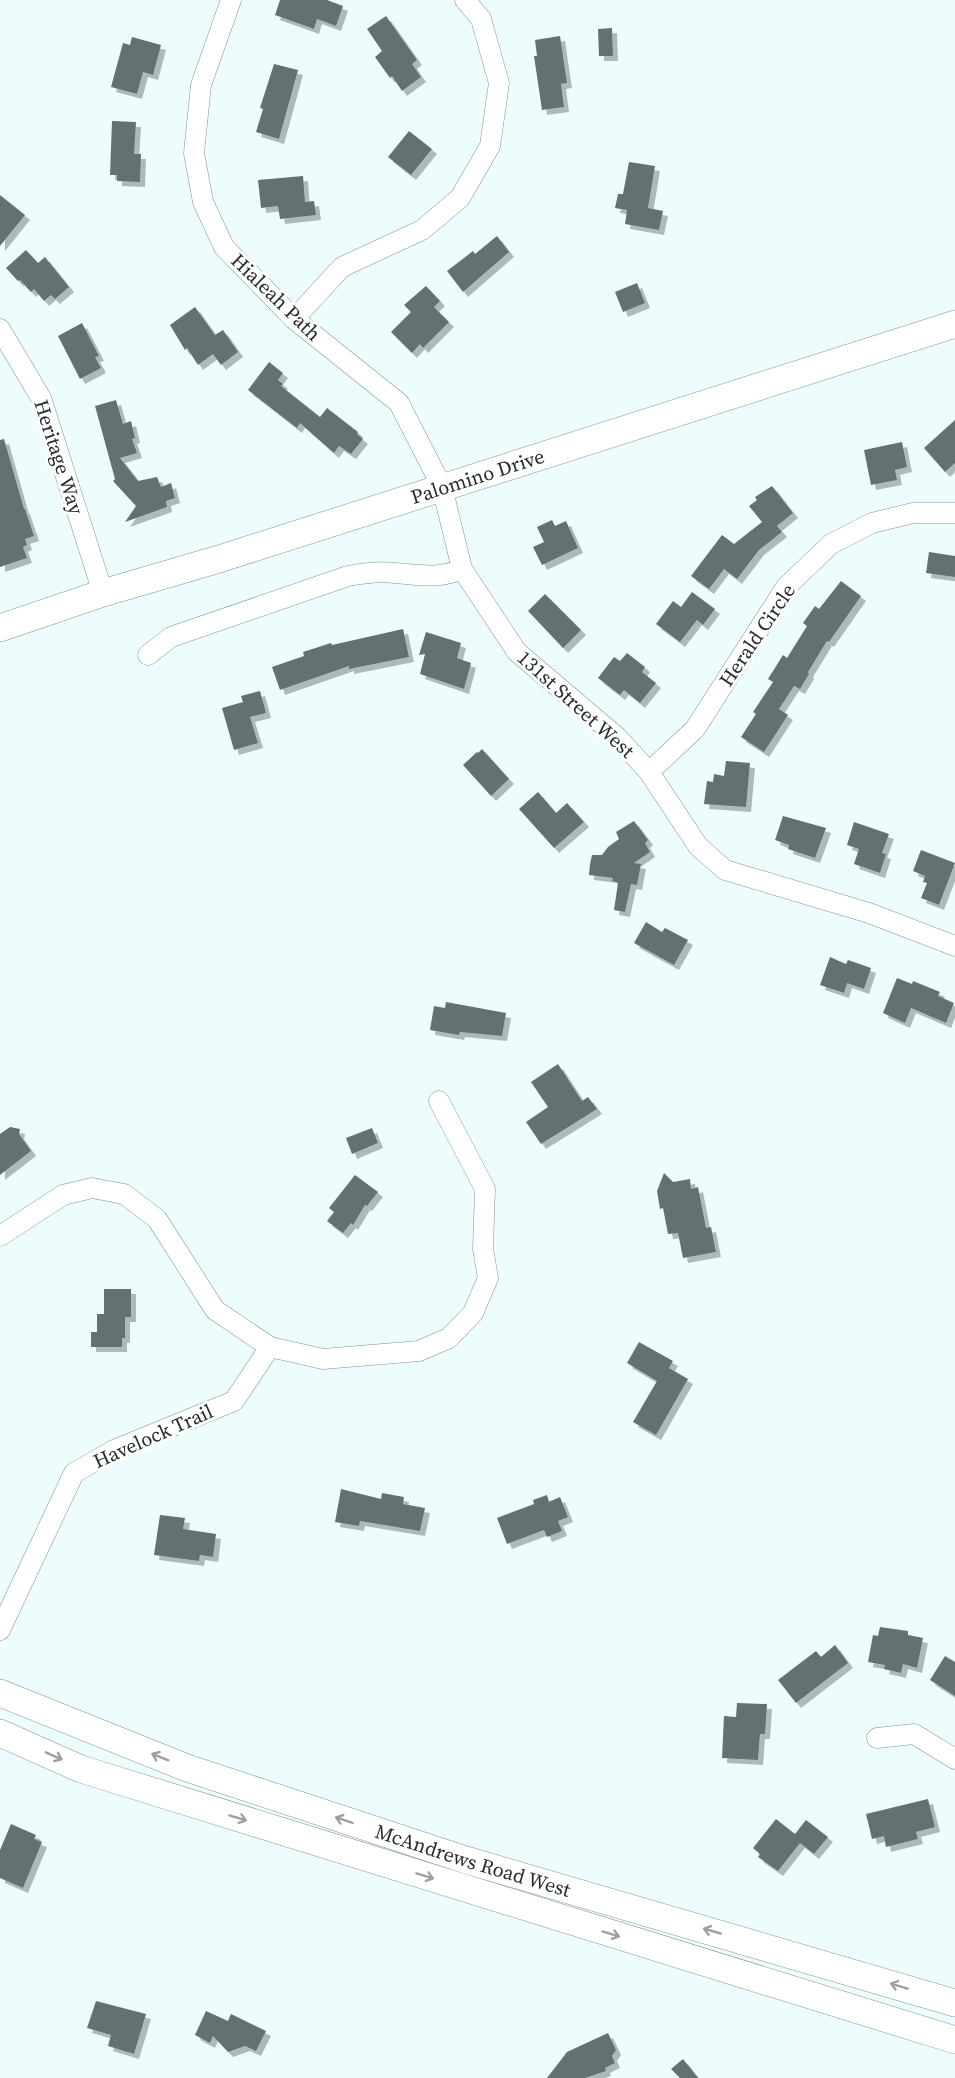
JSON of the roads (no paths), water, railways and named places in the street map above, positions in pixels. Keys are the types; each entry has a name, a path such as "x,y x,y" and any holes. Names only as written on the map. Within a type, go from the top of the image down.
{"main road":[{"name":"Palomino Drive","path":"0,628 104,593 219,559 955,324"},
{"name":"McAndrews Road West","path":"0,1693 187,1768 466,1860 955,2003"},
{"name":"McAndrews Road West","path":"0,1733 81,1769 955,2040"}],"street":[{"name":"Hialeah Path","path":"231,0 201,86 194,153 203,202 224,248 294,319 399,403 442,487"},
{"path":"294,319 342,267 422,230 460,198 490,146 499,83 482,19 465,0"},
{"name":"Heritage Way","path":"0,329 41,398 104,593"},
{"name":"131st Street West","path":"442,487 462,569 518,652 617,737 649,772 698,846 725,870 869,913 955,946"},
{"name":"Herald Circle","path":"649,772 695,729 786,587 831,544 872,523 912,513 955,513"},
{"path":"148,655 171,637 348,576 372,572 396,572 426,577 450,574 462,569"},
{"path":"0,1236 63,1195 92,1188 124,1194 157,1219 215,1310 270,1347 323,1359 419,1351 449,1338 473,1313 488,1278 483,1249 485,1189 439,1101"},
{"name":"Havelock Trail","path":"0,1630 74,1473 114,1450 234,1401 270,1347"},
{"path":"877,1738 914,1734 955,1759"}]}
